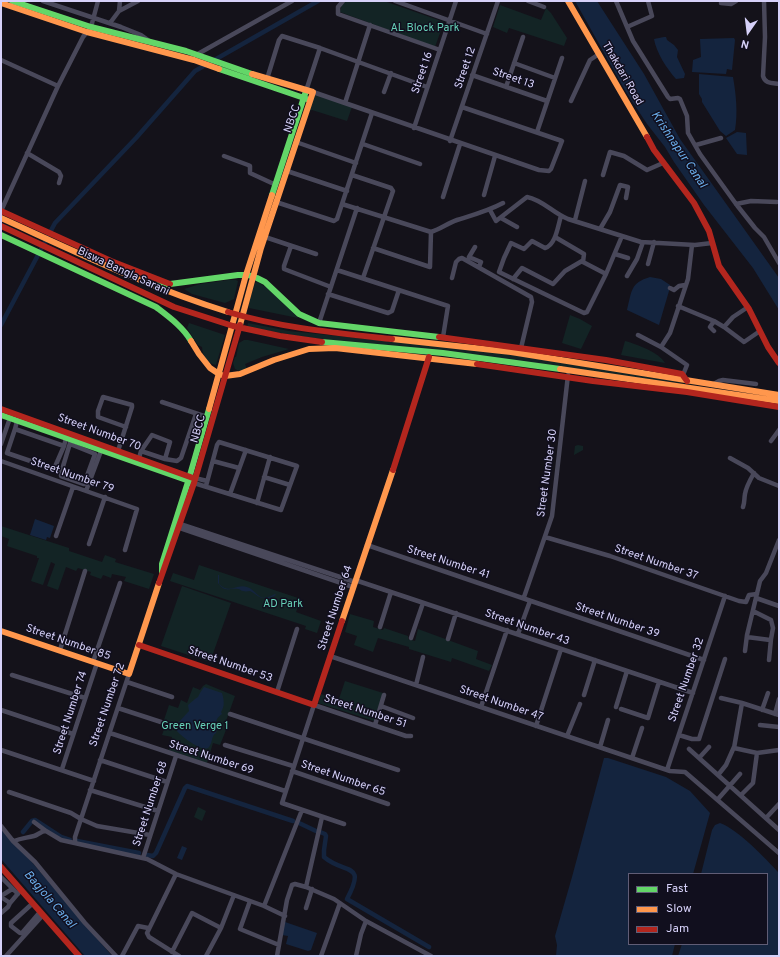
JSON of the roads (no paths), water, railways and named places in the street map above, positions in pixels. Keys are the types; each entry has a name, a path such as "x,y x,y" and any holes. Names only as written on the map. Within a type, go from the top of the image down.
{"street":[{"path":"12,1 89,30 151,42 196,57 310,100"},
{"path":"43,1 110,23 141,35 151,42"},
{"path":"59,6 61,1"},
{"path":"44,234 1,211 58,86 83,37 89,30 98,1"},
{"path":"119,11 120,1"},
{"path":"110,23 119,11 138,1"},
{"path":"1,3 89,30 196,57 292,1"},
{"path":"343,1 338,8 338,14 440,50"},
{"path":"395,1 487,34"},
{"name":"Street 16","path":"414,128 456,1"},
{"name":"Street 12","path":"450,141 498,1"},
{"path":"528,1 544,7"},
{"name":"Thakdari Road","path":"568,1 663,163 694,203 709,231 719,266 748,307 779,363"},
{"path":"616,1 641,55 668,97 672,100 677,98 680,99 687,116 688,133 700,154 736,204 764,237 779,262"},
{"path":"627,27 652,16 648,1"},
{"path":"721,3 731,4 736,1"},
{"path":"764,1 765,37 763,76 765,81 779,84"},
{"path":"345,103 370,25"},
{"path":"267,79 279,40 282,36 320,48 427,87"},
{"path":"506,86 522,37"},
{"path":"236,327 236,314 320,48"},
{"path":"571,101 590,60 599,54"},
{"path":"537,132 562,58"},
{"path":"1,60 58,86"},
{"path":"514,63 555,78"},
{"name":"NBCC","path":"192,480 202,453 236,327 243,316 249,276 287,171 313,92 216,65"},
{"path":"384,92 391,73"},
{"name":"Street 13","path":"472,75 547,101"},
{"path":"313,92 450,141 539,170 549,171 562,141 462,107"},
{"path":"276,202 334,221 337,219 372,113"},
{"path":"696,145 722,138"},
{"path":"296,142 356,163"},
{"path":"362,144 420,164"},
{"path":"443,197 460,144"},
{"path":"603,175 610,152 624,156 647,170 663,163"},
{"path":"27,153 59,172 61,176 59,183"},
{"path":"224,156 248,164 250,166 250,173 276,185"},
{"path":"484,194 495,156"},
{"path":"287,171 347,191"},
{"path":"352,175 393,189 391,199 383,217 363,278"},
{"path":"574,220 584,182"},
{"path":"600,229 610,212 620,185 628,187 626,198"},
{"path":"490,210 496,221 527,197 540,202 561,216 643,242 692,245 712,243"},
{"path":"736,204 751,201 777,202"},
{"path":"342,204 431,232 439,230 456,220 490,210 503,203"},
{"path":"323,331 319,322 357,208"},
{"path":"561,216 555,237 547,248 532,241 524,249 512,243 510,244 499,272 586,313 606,274 622,236"},
{"name":"Biswa Bangla Sarani","path":"1,218 44,234 153,286 179,296 236,314 284,326 471,347 553,358 715,387"},
{"path":"501,218 517,227"},
{"name":"Biswa Bangla Sarani","path":"1,226 134,292 174,307 236,327 304,340 449,354 568,374"},
{"path":"373,248 430,267 431,232"},
{"path":"1,235 49,257 134,292 172,319 188,335 205,362 213,370 222,375 240,374 274,360 309,349 335,348 429,357 568,374 779,394"},
{"path":"264,237 316,254"},
{"path":"513,279 522,268 553,284 565,271 582,261 584,254 555,237"},
{"path":"57,240 170,284"},
{"path":"627,276 637,259 643,242"},
{"path":"648,264 654,242"},
{"path":"661,346 670,333 688,279 692,245"},
{"path":"291,246 284,269 331,287"},
{"path":"475,247 470,257 481,262 480,266"},
{"path":"615,254 628,258"},
{"path":"452,278 456,262 462,258 480,266 531,297 532,302 521,348"},
{"path":"582,261 606,274"},
{"path":"337,270 448,306 443,337"},
{"path":"153,286 238,275 249,276 265,281 300,314 319,322 443,337 610,361 683,375 687,381"},
{"path":"670,288 674,290 679,286 685,285"},
{"path":"328,294 388,313 392,311 399,290"},
{"path":"678,306 714,320 744,342 760,331"},
{"path":"724,327 733,317 748,307"},
{"path":"714,320 710,327 714,331"},
{"path":"638,335 661,346 687,365 683,375"},
{"name":"Street Number 64","path":"285,791 392,474 429,357"},
{"path":"568,374 779,407"},
{"name":"Street Number 30","path":"524,598 552,516 568,374"},
{"path":"206,483 219,442 297,466 281,510 230,494 206,483 192,480 207,417 222,375"},
{"path":"715,387 719,381 723,380 756,384"},
{"path":"715,387 779,401"},
{"path":"118,451 126,427 132,405 103,397 98,411 98,417 126,427"},
{"path":"162,402 207,417"},
{"name":"Street Number 70","path":"1,409 17,421 69,441 192,480"},
{"path":"141,451 165,459 177,461 182,458 196,414"},
{"name":"Street Number 70","path":"1,415 10,415 139,458 192,480"},
{"path":"1,444 10,415"},
{"path":"3,462 17,421"},
{"path":"15,429 64,446"},
{"path":"771,441 779,430"},
{"path":"139,458 141,451 152,435 170,442 165,459"},
{"path":"7,453 54,469 64,446 69,441"},
{"path":"69,441 94,452 95,454 86,485 86,491"},
{"path":"69,441 61,476 86,485"},
{"path":"230,494 246,450"},
{"path":"86,485 101,451"},
{"path":"257,503 270,457"},
{"path":"730,458 748,468 761,479 779,486"},
{"path":"213,461 239,468"},
{"name":"Street Number 79","path":"3,462 137,509 124,550"},
{"path":"46,477 49,468"},
{"path":"743,507 746,500 744,495 754,473"},
{"path":"264,477 290,485"},
{"name":"Street Number 72","path":"75,843 75,837 90,790 130,674 162,574 166,566 192,480"},
{"path":"56,536 73,486"},
{"path":"89,544 105,498"},
{"name":"Street Number 43","path":"178,525 354,583 391,592 456,613 692,693"},
{"name":"Street Number 37","path":"545,537 610,556 744,602 747,601 749,595 756,596"},
{"path":"746,651 747,637 760,581 766,573 779,540"},
{"name":"Street Number 41","path":"367,545 524,598"},
{"path":"60,650 85,572"},
{"name":"Street Number 74","path":"62,769 120,583"},
{"path":"380,627 391,592"},
{"name":"Street Number 32","path":"666,769 679,735 725,596"},
{"path":"756,596 779,606"},
{"name":"Street Number 39","path":"524,598 704,660"},
{"path":"518,634 530,601"},
{"path":"411,638 423,603"},
{"path":"753,611 771,619 773,626 770,640 769,660"},
{"path":"448,639 456,613"},
{"path":"277,692 297,629"},
{"name":"Street Number 85","path":"1,630 130,674"},
{"path":"481,706 507,630"},
{"path":"747,637 757,637 770,640"},
{"name":"Street Number 53","path":"139,645 314,705"},
{"path":"536,726 560,649"},
{"name":"Street Number 47","path":"330,656 632,758 666,769 687,772 779,853"},
{"path":"416,685 423,657"},
{"path":"679,735 692,739 699,739 725,659"},
{"path":"584,695 596,660"},
{"path":"627,671 618,708 648,718 659,682"},
{"path":"12,675 85,698"},
{"path":"127,682 172,697"},
{"path":"762,710 768,692"},
{"path":"375,725 384,695"},
{"path":"721,698 742,703 777,715 779,699"},
{"path":"718,775 727,764 734,747 742,703"},
{"path":"567,736 580,704"},
{"name":"Street Number 51","path":"314,705 406,736 411,736"},
{"path":"381,706 413,718"},
{"path":"118,708 164,723"},
{"path":"1,710 74,734"},
{"path":"230,714 398,770"},
{"path":"600,747 608,720"},
{"path":"760,726 779,727"},
{"path":"632,758 642,728"},
{"name":"Street Number 69","path":"110,733 285,791"},
{"name":"Street Number 65","path":"225,745 388,804"},
{"path":"699,758 709,747"},
{"path":"734,747 734,749 757,753 779,749"},
{"path":"1,750 94,780"},
{"path":"689,750 778,828"},
{"path":"741,796 753,783 757,753"},
{"name":"Street Number 68","path":"143,858 176,756"},
{"path":"100,760 167,782"},
{"path":"718,799 740,774"},
{"path":"90,790 158,812"},
{"path":"285,791 282,803 344,824"},
{"path":"9,792 71,813 97,826 150,835"},
{"path":"766,818 779,804"},
{"path":"264,906 302,810"},
{"path":"306,886 322,817"},
{"path":"34,822 59,839 143,858 176,874 264,906 285,916"},
{"path":"1,826 35,862 85,923 116,956"},
{"path":"14,841 46,831"},
{"path":"1,867 19,892 32,903 78,956"},
{"path":"176,874 148,928 147,933 149,937 179,956"},
{"path":"1,877 12,889 19,892"},
{"path":"277,956 287,900 292,885 295,884 306,886 340,903 366,921 431,956"},
{"path":"10,903 1,896 12,889"},
{"path":"306,908 312,889"},
{"path":"1,913 8,907 19,892"},
{"path":"206,956 221,928 234,895"},
{"path":"250,901 240,929 279,945"},
{"path":"32,903 11,923 11,926 22,933 42,914"},
{"path":"321,956 340,903"},
{"path":"172,952 192,913 221,928"},
{"path":"6,956 42,914"},
{"path":"356,956 361,934 366,921"},
{"path":"122,956 138,926 140,925 148,928"}],"water":[{"name":"Krishnapur Canal","path":"575,1 597,1 644,74 680,139 779,278 779,310 753,268 704,205 665,147 647,124 626,92"},
{"path":"666,37 667,40 678,50 677,57 685,74 684,78 676,79 659,55 654,39"},
{"path":"734,38 732,70 727,69 726,74 692,72 693,60 701,57 700,39"},
{"path":"699,74 733,77 736,104 736,124 735,130 726,136 720,131 702,102 699,94"},
{"path":"737,132 746,133 747,155 737,154 726,138"},
{"path":"650,277 661,279 670,285 659,325 627,310 631,293 635,285 643,279"},
{"path":"35,519 54,526 50,538 47,537 46,540 30,535"},
{"path":"218,575 219,584 226,589 220,586 218,583"},
{"path":"240,586 247,587 263,598 260,597 250,591 230,589"},
{"path":"275,594 276,595 270,598 265,598"},
{"path":"204,687 222,693 224,703 221,712 222,714 216,721 216,724 219,726 209,747 206,749 193,744 177,731 177,724 189,711 188,705 198,697"},
{"path":"604,758 666,777 690,791 710,813 693,873 628,873 628,945 675,945 672,956 556,956 557,945 555,936"},
{"path":"720,823 743,838 779,873 779,956 678,956 682,945 768,945 768,873 701,873 712,830 715,825"},
{"name":"Bagjola Canal","path":"1,826 112,956 85,956 1,859"},
{"path":"182,846 187,848 182,860 177,858"},
{"path":"285,922 317,933 311,950 308,951 286,944 288,936 282,935"}],"waterway":[{"path":"1,325 55,223 136,138 195,71 318,1"},
{"path":"147,855 153,856 156,853 187,786 293,821"},
{"path":"23,832 32,821 35,820 61,837 70,840"},
{"path":"299,823 316,831"},
{"path":"320,832 326,836 324,857 351,870 354,874 355,879 353,887 347,899 429,947"},
{"path":"77,841 139,853"}],"park label":[{"name":"AL Block Park","path":"425,29"},
{"name":"AD Park","path":"283,605"},
{"name":"Green Verge 1","path":"195,727"}]}
